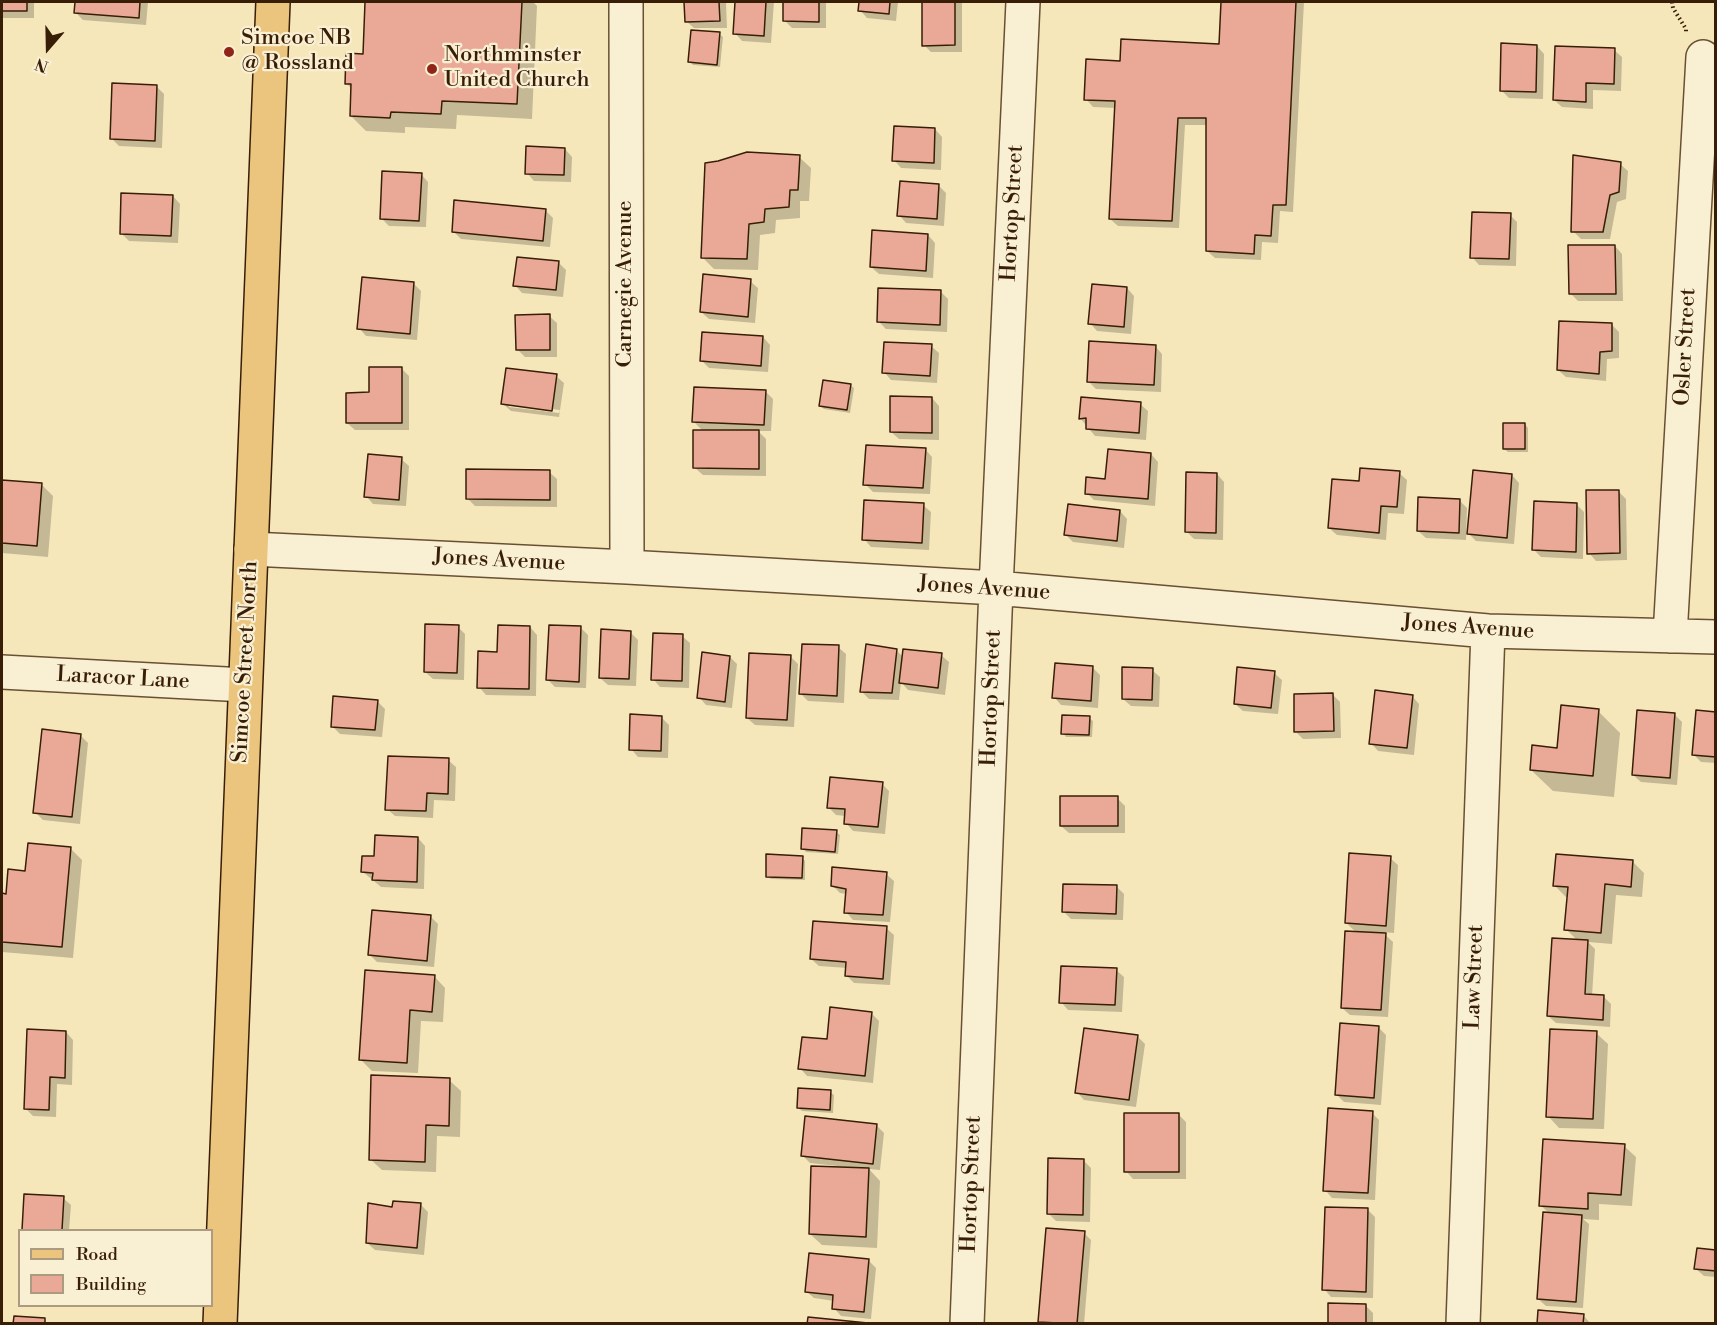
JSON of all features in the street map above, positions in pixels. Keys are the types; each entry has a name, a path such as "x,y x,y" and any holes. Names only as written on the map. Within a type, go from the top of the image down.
{"main road":[{"name":"Simcoe Street North","path":"220,1323 273,2"}],"street":[{"name":"Carnegie Avenue","path":"626,2 627,567"},
{"name":"Hortop Street","path":"967,1323 996,588 1023,2"},
{"name":"Osler Street","path":"1670,636 1702,57"},
{"name":"Jones Avenue","path":"251,549 996,588 1488,631 1716,637"},
{"name":"Law Street","path":"1463,1323 1488,631"},
{"name":"Laracor Lane","path":"2,672 245,685"}],"building":[{"path":"2,2 27,2 27,11 2,11"},
{"path":"75,2 140,2 139,18 74,13"},
{"name":"Northminster United Church","path":"365,2 522,2 517,104 442,101 441,114 391,112 390,118 350,116 351,84 345,84 346,53 363,54"},
{"path":"684,2 719,2 720,21 685,22"},
{"path":"735,2 766,2 764,36 733,34"},
{"path":"783,2 819,2 819,22 783,21"},
{"path":"859,2 890,2 889,14 858,11"},
{"path":"922,2 955,2 955,45 922,46"},
{"path":"1221,2 1296,2 1286,205 1273,205 1271,236 1255,235 1254,254 1206,251 1206,118 1178,118 1172,221 1109,219 1115,101 1084,100 1086,59 1120,61 1121,39 1219,44"},
{"path":"691,30 720,32 717,65 688,62"},
{"path":"1501,43 1537,45 1536,92 1500,91"},
{"path":"1555,46 1615,48 1614,84 1586,83 1586,102 1553,100"},
{"path":"112,83 157,85 155,141 110,139"},
{"path":"894,126 935,128 934,163 892,161"},
{"path":"526,146 565,148 564,175 525,174"},
{"path":"747,152 800,155 798,190 790,190 789,207 765,209 764,222 749,224 747,259 701,258 705,163"},
{"path":"1573,155 1621,162 1619,192 1610,195 1603,232 1571,232"},
{"path":"382,171 422,173 419,221 380,219"},
{"path":"900,181 939,184 937,219 897,216"},
{"path":"121,193 173,195 171,236 120,234"},
{"path":"454,200 546,209 543,241 452,232"},
{"path":"1472,212 1511,213 1509,259 1470,258"},
{"path":"872,230 928,234 926,271 870,267"},
{"path":"1568,245 1615,245 1616,294 1569,294"},
{"path":"517,257 559,261 556,290 513,286"},
{"path":"703,274 751,279 748,317 700,312"},
{"path":"362,277 414,282 410,334 357,329"},
{"path":"1092,284 1127,287 1124,327 1088,324"},
{"path":"878,288 941,290 940,325 877,322"},
{"path":"550,314 550,350 516,350 515,315"},
{"path":"1559,321 1612,323 1612,351 1600,352 1599,374 1557,370"},
{"path":"702,332 763,336 761,366 700,361"},
{"path":"1089,341 1156,345 1154,385 1087,382"},
{"path":"884,342 932,344 930,376 882,373"},
{"path":"369,367 402,367 402,423 346,423 346,393 369,392"},
{"path":"506,368 557,374 552,411 501,404"},
{"path":"823,380 851,384 847,410 819,406"},
{"path":"694,387 766,390 764,425 692,422"},
{"path":"890,396 932,397 932,433 890,432"},
{"path":"1081,397 1141,402 1139,433 1086,429 1086,418 1079,419"},
{"path":"1503,423 1525,423 1525,449 1503,449"},
{"path":"693,430 759,430 759,469 693,468"},
{"path":"866,445 926,448 923,488 863,485"},
{"path":"1108,449 1151,453 1148,499 1085,494 1086,477 1105,479"},
{"path":"368,454 402,457 399,500 364,497"},
{"path":"1360,468 1400,471 1397,507 1381,506 1379,533 1328,528 1332,479 1359,481"},
{"path":"466,469 550,470 550,500 466,499"},
{"path":"1473,470 1512,474 1507,538 1467,534"},
{"path":"1186,472 1217,473 1216,533 1185,532"},
{"path":"2,480 42,483 37,546 2,543"},
{"path":"1586,490 1619,490 1620,553 1587,554"},
{"path":"1418,497 1460,499 1459,533 1417,531"},
{"path":"864,500 924,503 922,543 862,540"},
{"path":"1534,501 1577,503 1576,552 1532,550"},
{"path":"1068,504 1120,510 1117,541 1064,535"},
{"path":"425,624 459,625 457,673 424,672"},
{"path":"498,625 530,626 529,689 477,688 478,651 497,652"},
{"path":"549,625 581,626 579,682 546,680"},
{"path":"601,629 631,631 629,679 599,678"},
{"path":"653,633 683,634 682,681 651,680"},
{"path":"802,644 839,645 837,696 799,694"},
{"path":"866,644 897,649 892,693 860,692"},
{"path":"903,649 942,653 938,688 899,683"},
{"path":"702,652 730,656 725,702 697,698"},
{"path":"749,653 791,655 787,720 746,718"},
{"path":"1055,663 1093,666 1091,701 1052,698"},
{"path":"1122,667 1153,668 1152,700 1122,699"},
{"path":"1237,667 1275,671 1271,708 1234,704"},
{"path":"1375,690 1413,695 1407,748 1369,744"},
{"path":"1333,693 1334,731 1294,732 1294,694"},
{"path":"333,696 378,700 375,730 331,727"},
{"path":"1561,705 1599,709 1593,776 1530,770 1532,745 1557,748"},
{"path":"1637,710 1675,713 1670,778 1632,775"},
{"path":"1696,710 1716,712 1716,757 1692,755"},
{"path":"630,714 662,716 661,751 629,750"},
{"path":"1062,715 1090,716 1089,735 1061,734"},
{"path":"42,729 81,734 72,817 33,813"},
{"path":"388,756 449,758 448,794 427,793 426,811 385,810"},
{"path":"830,777 883,782 878,827 844,824 845,809 827,808"},
{"path":"1060,796 1118,796 1118,826 1060,826"},
{"path":"802,828 837,830 835,852 801,849"},
{"path":"375,835 418,837 417,882 372,880 373,873 361,872 362,856 374,856"},
{"path":"28,843 71,847 62,947 2,942 2,893 6,894 8,869 25,871"},
{"path":"1349,853 1391,856 1386,926 1345,923"},
{"path":"766,854 803,856 802,878 766,877"},
{"path":"1556,854 1633,860 1631,887 1605,884 1601,933 1564,930 1568,887 1553,886"},
{"path":"832,867 887,872 883,915 844,913 846,889 831,886"},
{"path":"1063,884 1117,885 1116,914 1062,912"},
{"path":"372,910 431,915 427,961 368,955"},
{"path":"813,921 887,926 883,979 845,976 846,962 810,959"},
{"path":"1345,931 1386,933 1381,1010 1341,1008"},
{"path":"1552,938 1588,940 1585,994 1604,995 1603,1020 1547,1016"},
{"path":"1061,966 1117,968 1115,1005 1059,1003"},
{"path":"365,970 435,975 432,1012 410,1010 407,1063 359,1060"},
{"path":"830,1007 872,1012 865,1076 798,1069 802,1037 827,1039"},
{"path":"1340,1023 1379,1026 1374,1098 1335,1095"},
{"path":"1084,1028 1138,1035 1129,1100 1075,1093"},
{"path":"27,1029 66,1031 65,1078 50,1077 49,1110 24,1109"},
{"path":"1550,1029 1597,1031 1593,1119 1546,1117"},
{"path":"371,1075 450,1078 449,1126 426,1125 425,1162 369,1160"},
{"path":"798,1088 831,1090 830,1110 797,1108"},
{"path":"1328,1108 1373,1111 1368,1193 1323,1191"},
{"path":"1124,1113 1179,1113 1179,1172 1124,1172"},
{"path":"805,1116 877,1124 873,1164 801,1156"},
{"path":"1543,1139 1625,1144 1621,1195 1588,1193 1588,1209 1539,1206"},
{"path":"1048,1158 1084,1159 1083,1215 1047,1214"},
{"path":"811,1166 869,1168 866,1237 809,1234"},
{"path":"24,1194 64,1196 62,1229 22,1229"},
{"path":"393,1201 421,1203 417,1248 366,1243 368,1203 392,1207"},
{"path":"1325,1207 1368,1208 1366,1292 1322,1290"},
{"path":"1543,1212 1582,1215 1576,1302 1537,1299"},
{"path":"1046,1228 1085,1231 1077,1324 1038,1322"},
{"path":"1697,1248 1716,1250 1716,1271 1694,1269"},
{"path":"809,1253 869,1259 864,1312 832,1309 833,1295 805,1292"},
{"path":"1328,1303 1366,1304 1366,1324 1328,1324"},
{"path":"1538,1310 1584,1314 1583,1324 1537,1324"},
{"path":"14,1316 45,1318 45,1324 13,1324"},
{"path":"808,1317 868,1323 868,1324 807,1324"}],"place":[{"name":"Simcoe NB @ Rossland","path":"229,52"},
{"name":"Northminster United Church","path":"432,69"}]}
